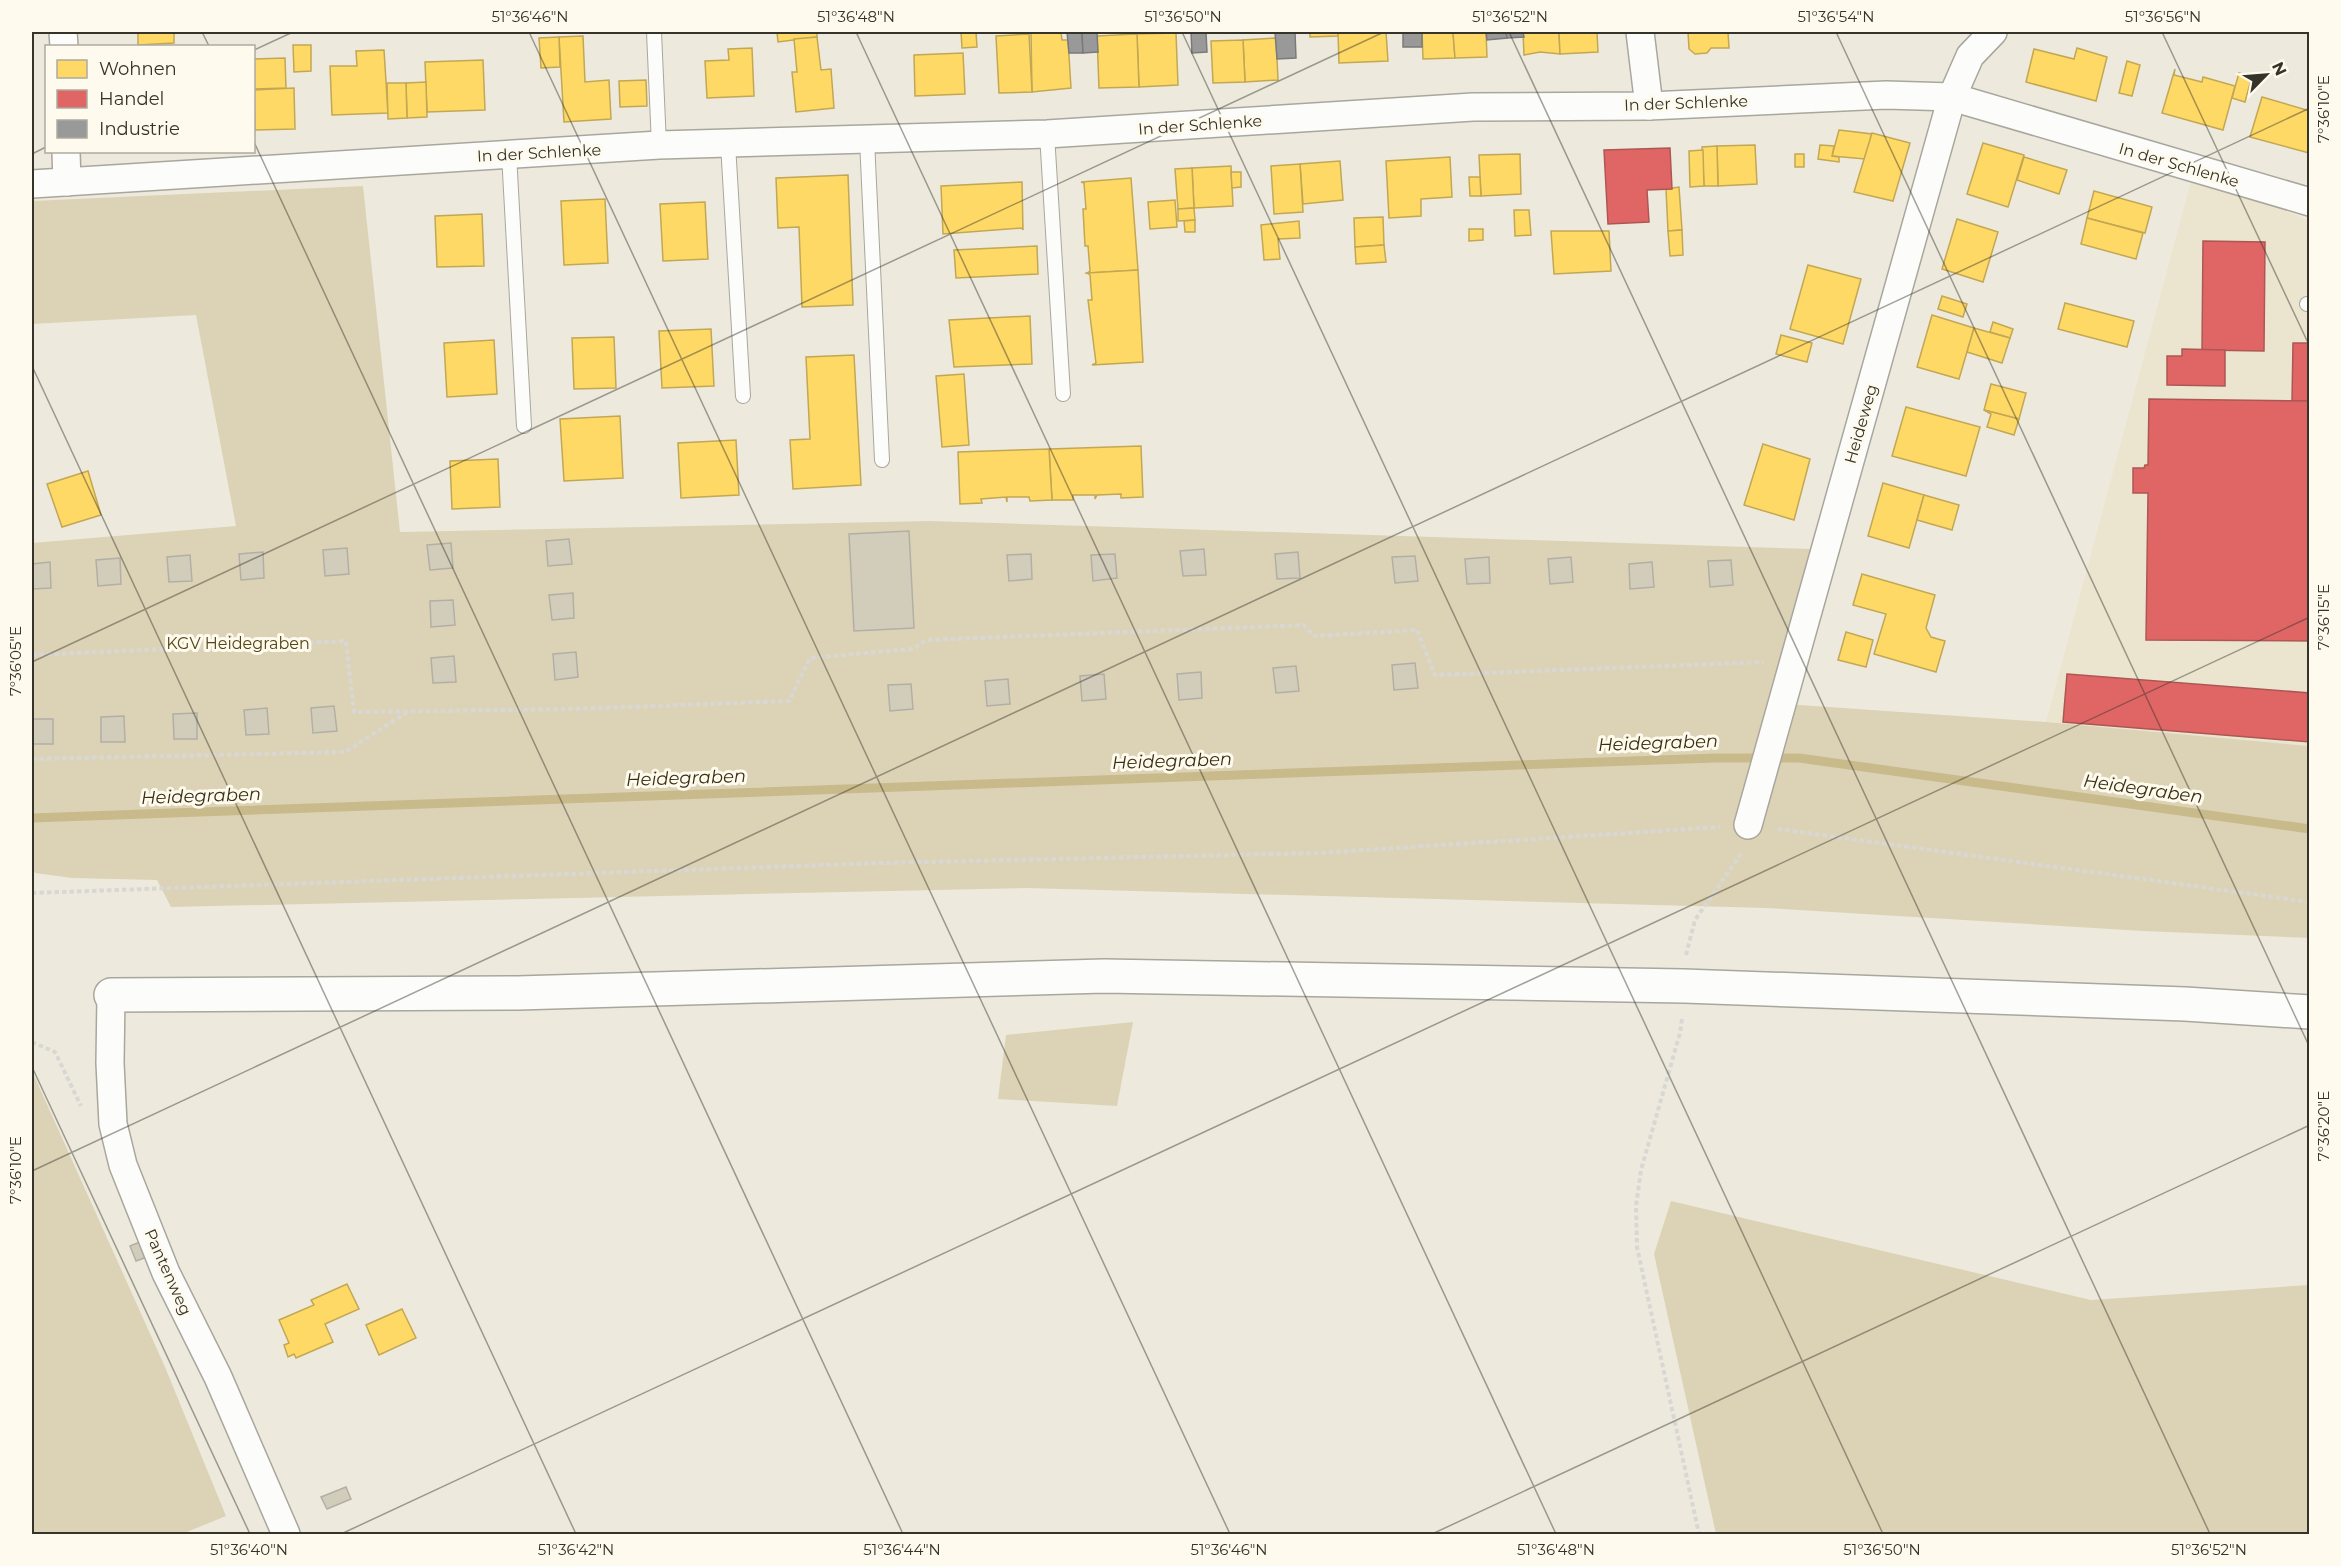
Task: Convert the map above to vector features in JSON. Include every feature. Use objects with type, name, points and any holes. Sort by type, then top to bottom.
[{"type":"main road","points":[[111,995],[518,993],[1104,976],[1684,986],[2185,1004],[2310,1012]]},
{"type":"street","points":[[1640,32],[1649,106]]},
{"type":"street","name":"Heideweg","points":[[1748,825],[1952,97],[1970,56],[1992,32]]},
{"type":"street","name":"In der Schlenke","points":[[32,184],[659,145],[1047,134],[1473,108],[1649,106],[1886,95],[1952,97],[2111,146],[2310,202]]},
{"type":"street","points":[[66,153],[67,182]]},
{"type":"street","name":"Pantenweg","points":[[111,995],[113,1124],[123,1165],[166,1273],[218,1377],[286,1534]]},
{"type":"lane","points":[[654,32],[659,145]]},
{"type":"lane","points":[[1047,134],[1063,394]]},
{"type":"lane","points":[[867,140],[882,460]]},
{"type":"lane","points":[[728,144],[743,396]]},
{"type":"lane","points":[[509,154],[524,426]]},
{"type":"path","points":[[32,655],[346,641],[354,712],[573,709],[789,701],[810,658],[914,649],[926,640],[1304,625],[1314,636],[1417,630],[1435,675],[1795,660]]},
{"type":"path","points":[[32,759],[345,752],[408,711]]},
{"type":"path","points":[[32,893],[856,864],[1318,853],[1748,825],[2310,902]]},
{"type":"path","points":[[1699,1534],[1637,1247],[1636,1206],[1641,1170],[1680,1033],[1686,945],[1695,920],[1742,853],[1748,825]]},
{"type":"shaded area","points":[[2194,170],[2309,221],[2309,746],[2046,722]]},
{"type":"green space","name":"KGV Heidegraben","points":[[363,186],[400,532],[929,521],[1812,549],[1771,703],[2046,722],[2309,746],[2309,938],[2143,931],[1766,908],[1026,888],[171,907],[157,880],[72,878],[35,873],[32,866],[32,543],[236,526],[196,315],[32,324],[32,201]]},
{"type":"green space","points":[[1133,1022],[1117,1106],[998,1099],[1006,1035]]},
{"type":"green space","points":[[32,1071],[165,1367],[226,1516],[182,1534],[32,1534]]},
{"type":"green space","points":[[1671,1201],[2091,1300],[2309,1285],[2309,1534],[1716,1534],[1654,1254]]},
{"type":"building: Wohnen","points":[[138,32],[174,32],[174,43],[138,45]]},
{"type":"building: Wohnen","points":[[777,32],[817,32],[817,37],[778,42]]},
{"type":"building: Wohnen","points":[[961,32],[976,32],[977,47],[962,48]]},
{"type":"building: Wohnen","points":[[1031,32],[1061,32],[1062,40],[1068,40],[1071,88],[1032,92]]},
{"type":"building: Wohnen","points":[[1310,32],[1338,32],[1338,36],[1310,37]]},
{"type":"building: Wohnen","points":[[1338,32],[1386,32],[1388,61],[1339,63]]},
{"type":"building: Wohnen","points":[[1422,32],[1453,32],[1455,58],[1423,59]]},
{"type":"building: Wohnen","points":[[1453,32],[1486,32],[1487,57],[1455,58]]},
{"type":"building: Wohnen","points":[[1523,32],[1559,32],[1560,54],[1540,52],[1524,55]]},
{"type":"building: Wohnen","points":[[1559,32],[1597,32],[1598,52],[1560,54]]},
{"type":"building: Wohnen","points":[[1688,32],[1728,32],[1729,48],[1711,48],[1707,53],[1695,54],[1689,49]]},
{"type":"building: Wohnen","points":[[1176,33],[1178,85],[1139,87],[1137,34]]},
{"type":"building: Wohnen","points":[[1029,34],[1032,92],[999,93],[996,36]]},
{"type":"building: Wohnen","points":[[1137,34],[1139,87],[1099,88],[1097,36]]},
{"type":"building: Wohnen","points":[[583,36],[585,82],[609,80],[611,119],[564,122],[559,37]]},
{"type":"building: Wohnen","points":[[559,37],[560,67],[541,68],[539,38]]},
{"type":"building: Wohnen","points":[[817,37],[821,70],[831,69],[834,108],[796,112],[792,72],[797,72],[794,39]]},
{"type":"building: Wohnen","points":[[1276,38],[1278,80],[1245,82],[1243,40]]},
{"type":"building: Wohnen","points":[[1243,40],[1245,82],[1213,83],[1211,41]]},
{"type":"building: Wohnen","points":[[293,45],[311,45],[311,71],[294,72]]},
{"type":"building: Wohnen","points":[[752,48],[754,96],[707,98],[705,61],[729,60],[728,49]]},
{"type":"building: Wohnen","points":[[2077,48],[2107,57],[2096,101],[2026,82],[2034,49],[2074,59]]},
{"type":"building: Wohnen","points":[[384,50],[388,113],[332,115],[330,66],[357,66],[356,51]]},
{"type":"building: Wohnen","points":[[963,53],[965,94],[915,96],[914,55]]},
{"type":"building: Wohnen","points":[[285,58],[286,88],[255,89],[255,59]]},
{"type":"building: Wohnen","points":[[483,60],[485,110],[427,112],[425,62]]},
{"type":"building: Wohnen","points":[[2127,61],[2140,65],[2132,96],[2119,93]]},
{"type":"building: Wohnen","points":[[2175,69],[2174,75],[2202,82],[2203,77],[2235,86],[2223,130],[2162,113]]},
{"type":"building: Wohnen","points":[[2239,73],[2252,76],[2245,102],[2232,98]]},
{"type":"building: Wohnen","points":[[646,80],[647,106],[620,107],[619,81]]},
{"type":"building: Wohnen","points":[[426,82],[427,117],[407,118],[406,83]]},
{"type":"building: Wohnen","points":[[387,83],[406,83],[407,118],[388,119]]},
{"type":"building: Wohnen","points":[[294,88],[295,129],[255,130],[255,90]]},
{"type":"building: Wohnen","points":[[2262,97],[2310,111],[2309,153],[2250,137]]},
{"type":"building: Wohnen","points":[[1839,130],[1872,134],[1865,159],[1832,156]]},
{"type":"building: Wohnen","points":[[1872,133],[1910,143],[1893,201],[1854,192]]},
{"type":"building: Wohnen","points":[[1983,143],[2024,155],[2008,207],[1967,194]]},
{"type":"building: Wohnen","points":[[1755,145],[1757,184],[1718,186],[1717,146]]},
{"type":"building: Wohnen","points":[[1820,145],[1834,146],[1832,156],[1839,157],[1839,162],[1818,159]]},
{"type":"building: Wohnen","points":[[1717,146],[1718,186],[1704,186],[1702,147]]},
{"type":"building: Wohnen","points":[[1703,150],[1704,186],[1690,187],[1689,151]]},
{"type":"building: Wohnen","points":[[1520,154],[1521,194],[1481,196],[1479,155]]},
{"type":"building: Wohnen","points":[[1795,154],[1804,154],[1804,167],[1795,167]]},
{"type":"building: Wohnen","points":[[1450,157],[1452,197],[1421,199],[1421,216],[1389,218],[1386,161]]},
{"type":"building: Wohnen","points":[[2024,157],[2067,170],[2059,194],[2017,180]]},
{"type":"building: Wohnen","points":[[1340,161],[1343,200],[1303,204],[1300,164]]},
{"type":"building: Wohnen","points":[[1300,164],[1303,212],[1274,214],[1271,166]]},
{"type":"building: Wohnen","points":[[1231,166],[1233,206],[1194,208],[1192,168]]},
{"type":"building: Wohnen","points":[[1192,168],[1194,208],[1178,209],[1175,169]]},
{"type":"building: Wohnen","points":[[1231,172],[1241,172],[1241,187],[1232,188]]},
{"type":"building: Wohnen","points":[[848,175],[853,305],[802,307],[799,227],[778,228],[776,178]]},
{"type":"building: Wohnen","points":[[1469,177],[1480,177],[1481,196],[1470,196]]},
{"type":"building: Wohnen","points":[[1131,178],[1138,270],[1087,273],[1090,271],[1088,246],[1085,246],[1083,209],[1086,209],[1084,183],[1081,182]]},
{"type":"building: Wohnen","points":[[1022,182],[1023,230],[1022,228],[943,234],[941,186]]},
{"type":"building: Wohnen","points":[[1679,187],[1682,230],[1668,231],[1666,189]]},
{"type":"building: Wohnen","points":[[2094,191],[2152,207],[2145,233],[2087,218]]},
{"type":"building: Wohnen","points":[[605,199],[608,263],[564,265],[561,201]]},
{"type":"building: Wohnen","points":[[1175,200],[1177,227],[1150,229],[1148,202]]},
{"type":"building: Wohnen","points":[[705,202],[708,259],[663,261],[660,204]]},
{"type":"building: Wohnen","points":[[1194,208],[1195,220],[1178,221],[1178,209]]},
{"type":"building: Wohnen","points":[[1514,210],[1529,210],[1531,235],[1515,236]]},
{"type":"building: Wohnen","points":[[482,214],[484,266],[437,267],[435,216]]},
{"type":"building: Wohnen","points":[[1383,217],[1384,245],[1355,247],[1354,218]]},
{"type":"building: Wohnen","points":[[2087,218],[2143,233],[2136,259],[2081,244]]},
{"type":"building: Wohnen","points":[[1957,219],[1998,232],[1983,282],[1942,269]]},
{"type":"building: Wohnen","points":[[1195,220],[1195,232],[1185,232],[1184,221]]},
{"type":"building: Wohnen","points":[[1299,221],[1300,238],[1278,239],[1280,259],[1264,260],[1261,225]]},
{"type":"building: Wohnen","points":[[1469,229],[1483,229],[1483,240],[1469,241]]},
{"type":"building: Wohnen","points":[[1682,230],[1683,255],[1670,256],[1668,231]]},
{"type":"building: Wohnen","points":[[1551,231],[1609,231],[1611,271],[1554,274]]},
{"type":"building: Wohnen","points":[[1384,245],[1386,262],[1356,264],[1355,247]]},
{"type":"building: Wohnen","points":[[1037,246],[1038,274],[956,278],[954,250]]},
{"type":"building: Wohnen","points":[[1808,265],[1861,279],[1843,344],[1790,329]]},
{"type":"building: Wohnen","points":[[1138,270],[1143,362],[1092,365],[1096,363],[1088,300],[1092,300],[1090,275],[1087,273]]},
{"type":"building: Wohnen","points":[[1942,296],[1967,304],[1963,317],[1938,309]]},
{"type":"building: Wohnen","points":[[2065,303],[2134,321],[2127,347],[2058,329]]},
{"type":"building: Wohnen","points":[[1932,315],[1974,328],[1959,379],[1917,367]]},
{"type":"building: Wohnen","points":[[1030,316],[1032,364],[954,367],[949,320]]},
{"type":"building: Wohnen","points":[[1993,322],[2013,329],[2010,338],[1990,332]]},
{"type":"building: Wohnen","points":[[1974,328],[2010,338],[2002,363],[1967,352]]},
{"type":"building: Wohnen","points":[[711,329],[714,386],[662,388],[659,331]]},
{"type":"building: Wohnen","points":[[1781,335],[1812,343],[1807,362],[1776,354]]},
{"type":"building: Wohnen","points":[[614,337],[616,388],[574,389],[572,338]]},
{"type":"building: Wohnen","points":[[494,340],[497,394],[447,397],[444,343]]},
{"type":"building: Wohnen","points":[[854,355],[861,485],[793,489],[790,440],[810,439],[806,357]]},
{"type":"building: Wohnen","points":[[964,374],[969,445],[942,447],[936,376]]},
{"type":"building: Wohnen","points":[[1991,384],[2026,393],[2019,419],[1984,410]]},
{"type":"building: Wohnen","points":[[1906,407],[1980,427],[1966,476],[1892,456]]},
{"type":"building: Wohnen","points":[[1984,410],[2019,419],[2014,435],[1987,427],[1991,414]]},
{"type":"building: Wohnen","points":[[620,416],[623,478],[564,481],[560,419]]},
{"type":"building: Wohnen","points":[[736,440],[739,495],[681,498],[678,443]]},
{"type":"building: Wohnen","points":[[1763,444],[1810,459],[1794,520],[1744,505]]},
{"type":"building: Wohnen","points":[[1141,446],[1143,497],[1121,498],[1121,494],[1097,495],[1095,499],[1095,495],[1073,495],[1073,500],[1052,500],[1049,449]]},
{"type":"building: Wohnen","points":[[1049,449],[1052,500],[1030,501],[1029,497],[1007,497],[1007,502],[1006,497],[981,499],[982,503],[960,504],[958,452]]},
{"type":"building: Wohnen","points":[[498,459],[500,507],[452,509],[450,461]]},
{"type":"building: Wohnen","points":[[88,471],[101,515],[62,527],[47,484]]},
{"type":"building: Wohnen","points":[[1883,483],[1924,495],[1909,548],[1868,536]]},
{"type":"building: Wohnen","points":[[1924,495],[1959,505],[1952,530],[1917,520]]},
{"type":"building: Wohnen","points":[[1862,574],[1935,595],[1926,628],[1931,637],[1945,641],[1936,672],[1874,654],[1886,614],[1853,605]]},
{"type":"building: Wohnen","points":[[1846,632],[1873,640],[1866,667],[1838,660]]},
{"type":"building: Wohnen","points":[[347,1284],[359,1309],[325,1324],[333,1342],[296,1358],[294,1354],[288,1357],[284,1345],[289,1343],[279,1320],[314,1305],[311,1300]]},
{"type":"building: Wohnen","points":[[402,1309],[416,1338],[379,1355],[366,1325]]},
{"type":"building: Handel","points":[[1670,148],[1672,189],[1647,190],[1649,222],[1608,224],[1604,150]]},
{"type":"building: Handel","points":[[2203,241],[2265,242],[2264,351],[2202,350]]},
{"type":"building: Handel","points":[[2293,343],[2310,343],[2310,401],[2292,401]]},
{"type":"building: Handel","points":[[2182,349],[2225,350],[2225,386],[2167,385],[2167,356],[2182,356]]},
{"type":"building: Handel","points":[[2149,399],[2310,401],[2310,641],[2146,640],[2148,493],[2133,493],[2133,468],[2144,468],[2148,465]]},
{"type":"building: Handel","points":[[2067,674],[2310,693],[2310,742],[2063,722]]},
{"type":"building: Industrie","points":[[1067,32],[1082,32],[1083,53],[1069,53]]},
{"type":"building: Industrie","points":[[1082,32],[1097,32],[1098,52],[1083,53]]},
{"type":"building: Industrie","points":[[1191,32],[1206,32],[1207,52],[1192,53]]},
{"type":"building: Industrie","points":[[1275,32],[1295,32],[1296,58],[1277,59]]},
{"type":"building: Industrie","points":[[1403,32],[1422,32],[1422,47],[1403,47]]},
{"type":"building: Industrie","points":[[1486,32],[1506,32],[1507,38],[1487,40]]},
{"type":"building: Industrie","points":[[1506,32],[1523,32],[1524,37],[1507,38]]},
{"type":"building: Sonstige","points":[[909,531],[914,628],[854,631],[849,534]]},
{"type":"building: Sonstige","points":[[569,539],[572,564],[548,566],[546,541]]},
{"type":"building: Sonstige","points":[[451,543],[453,568],[430,570],[427,545]]},
{"type":"building: Sonstige","points":[[347,548],[349,574],[325,576],[323,550]]},
{"type":"building: Sonstige","points":[[1204,549],[1206,575],[1183,576],[1180,551]]},
{"type":"building: Sonstige","points":[[263,552],[264,578],[241,580],[239,554]]},
{"type":"building: Sonstige","points":[[1298,552],[1300,578],[1277,579],[1275,554]]},
{"type":"building: Sonstige","points":[[1031,554],[1032,579],[1009,581],[1007,555]]},
{"type":"building: Sonstige","points":[[1115,554],[1117,578],[1093,581],[1091,555]]},
{"type":"building: Sonstige","points":[[190,555],[192,581],[169,582],[167,557]]},
{"type":"building: Sonstige","points":[[1415,556],[1418,581],[1395,583],[1392,557]]},
{"type":"building: Sonstige","points":[[1489,557],[1490,583],[1467,584],[1465,559]]},
{"type":"building: Sonstige","points":[[1571,557],[1573,582],[1550,584],[1548,559]]},
{"type":"building: Sonstige","points":[[120,558],[121,584],[98,586],[96,560]]},
{"type":"building: Sonstige","points":[[1731,560],[1733,585],[1710,587],[1708,561]]},
{"type":"building: Sonstige","points":[[50,562],[51,588],[32,589],[32,564]]},
{"type":"building: Sonstige","points":[[1652,562],[1654,587],[1630,589],[1629,564]]},
{"type":"building: Sonstige","points":[[573,593],[574,618],[552,620],[549,595]]},
{"type":"building: Sonstige","points":[[453,600],[455,625],[431,627],[430,601]]},
{"type":"building: Sonstige","points":[[576,652],[578,677],[555,680],[553,654]]},
{"type":"building: Sonstige","points":[[454,656],[456,682],[433,683],[431,658]]},
{"type":"building: Sonstige","points":[[1415,663],[1418,688],[1394,690],[1392,665]]},
{"type":"building: Sonstige","points":[[1296,666],[1299,691],[1276,693],[1273,668]]},
{"type":"building: Sonstige","points":[[1201,672],[1202,698],[1179,700],[1177,674]]},
{"type":"building: Sonstige","points":[[1104,674],[1106,699],[1082,701],[1080,676]]},
{"type":"building: Sonstige","points":[[1008,679],[1010,704],[987,706],[985,681]]},
{"type":"building: Sonstige","points":[[911,684],[913,709],[890,711],[888,685]]},
{"type":"building: Sonstige","points":[[334,706],[337,731],[313,733],[311,708]]},
{"type":"building: Sonstige","points":[[267,708],[269,734],[246,735],[244,710]]},
{"type":"building: Sonstige","points":[[197,713],[197,739],[174,739],[173,714]]},
{"type":"building: Sonstige","points":[[124,716],[125,742],[101,742],[101,717]]},
{"type":"building: Sonstige","points":[[32,719],[53,719],[53,744],[32,744]]},
{"type":"building: Sonstige","points":[[140,1242],[147,1257],[136,1261],[130,1246]]},
{"type":"building: Sonstige","points":[[346,1487],[351,1499],[327,1509],[321,1497]]},
{"type":"waterway","name":"Heidegraben","points":[[32,818],[1715,758],[1799,758],[2310,829]]}]
